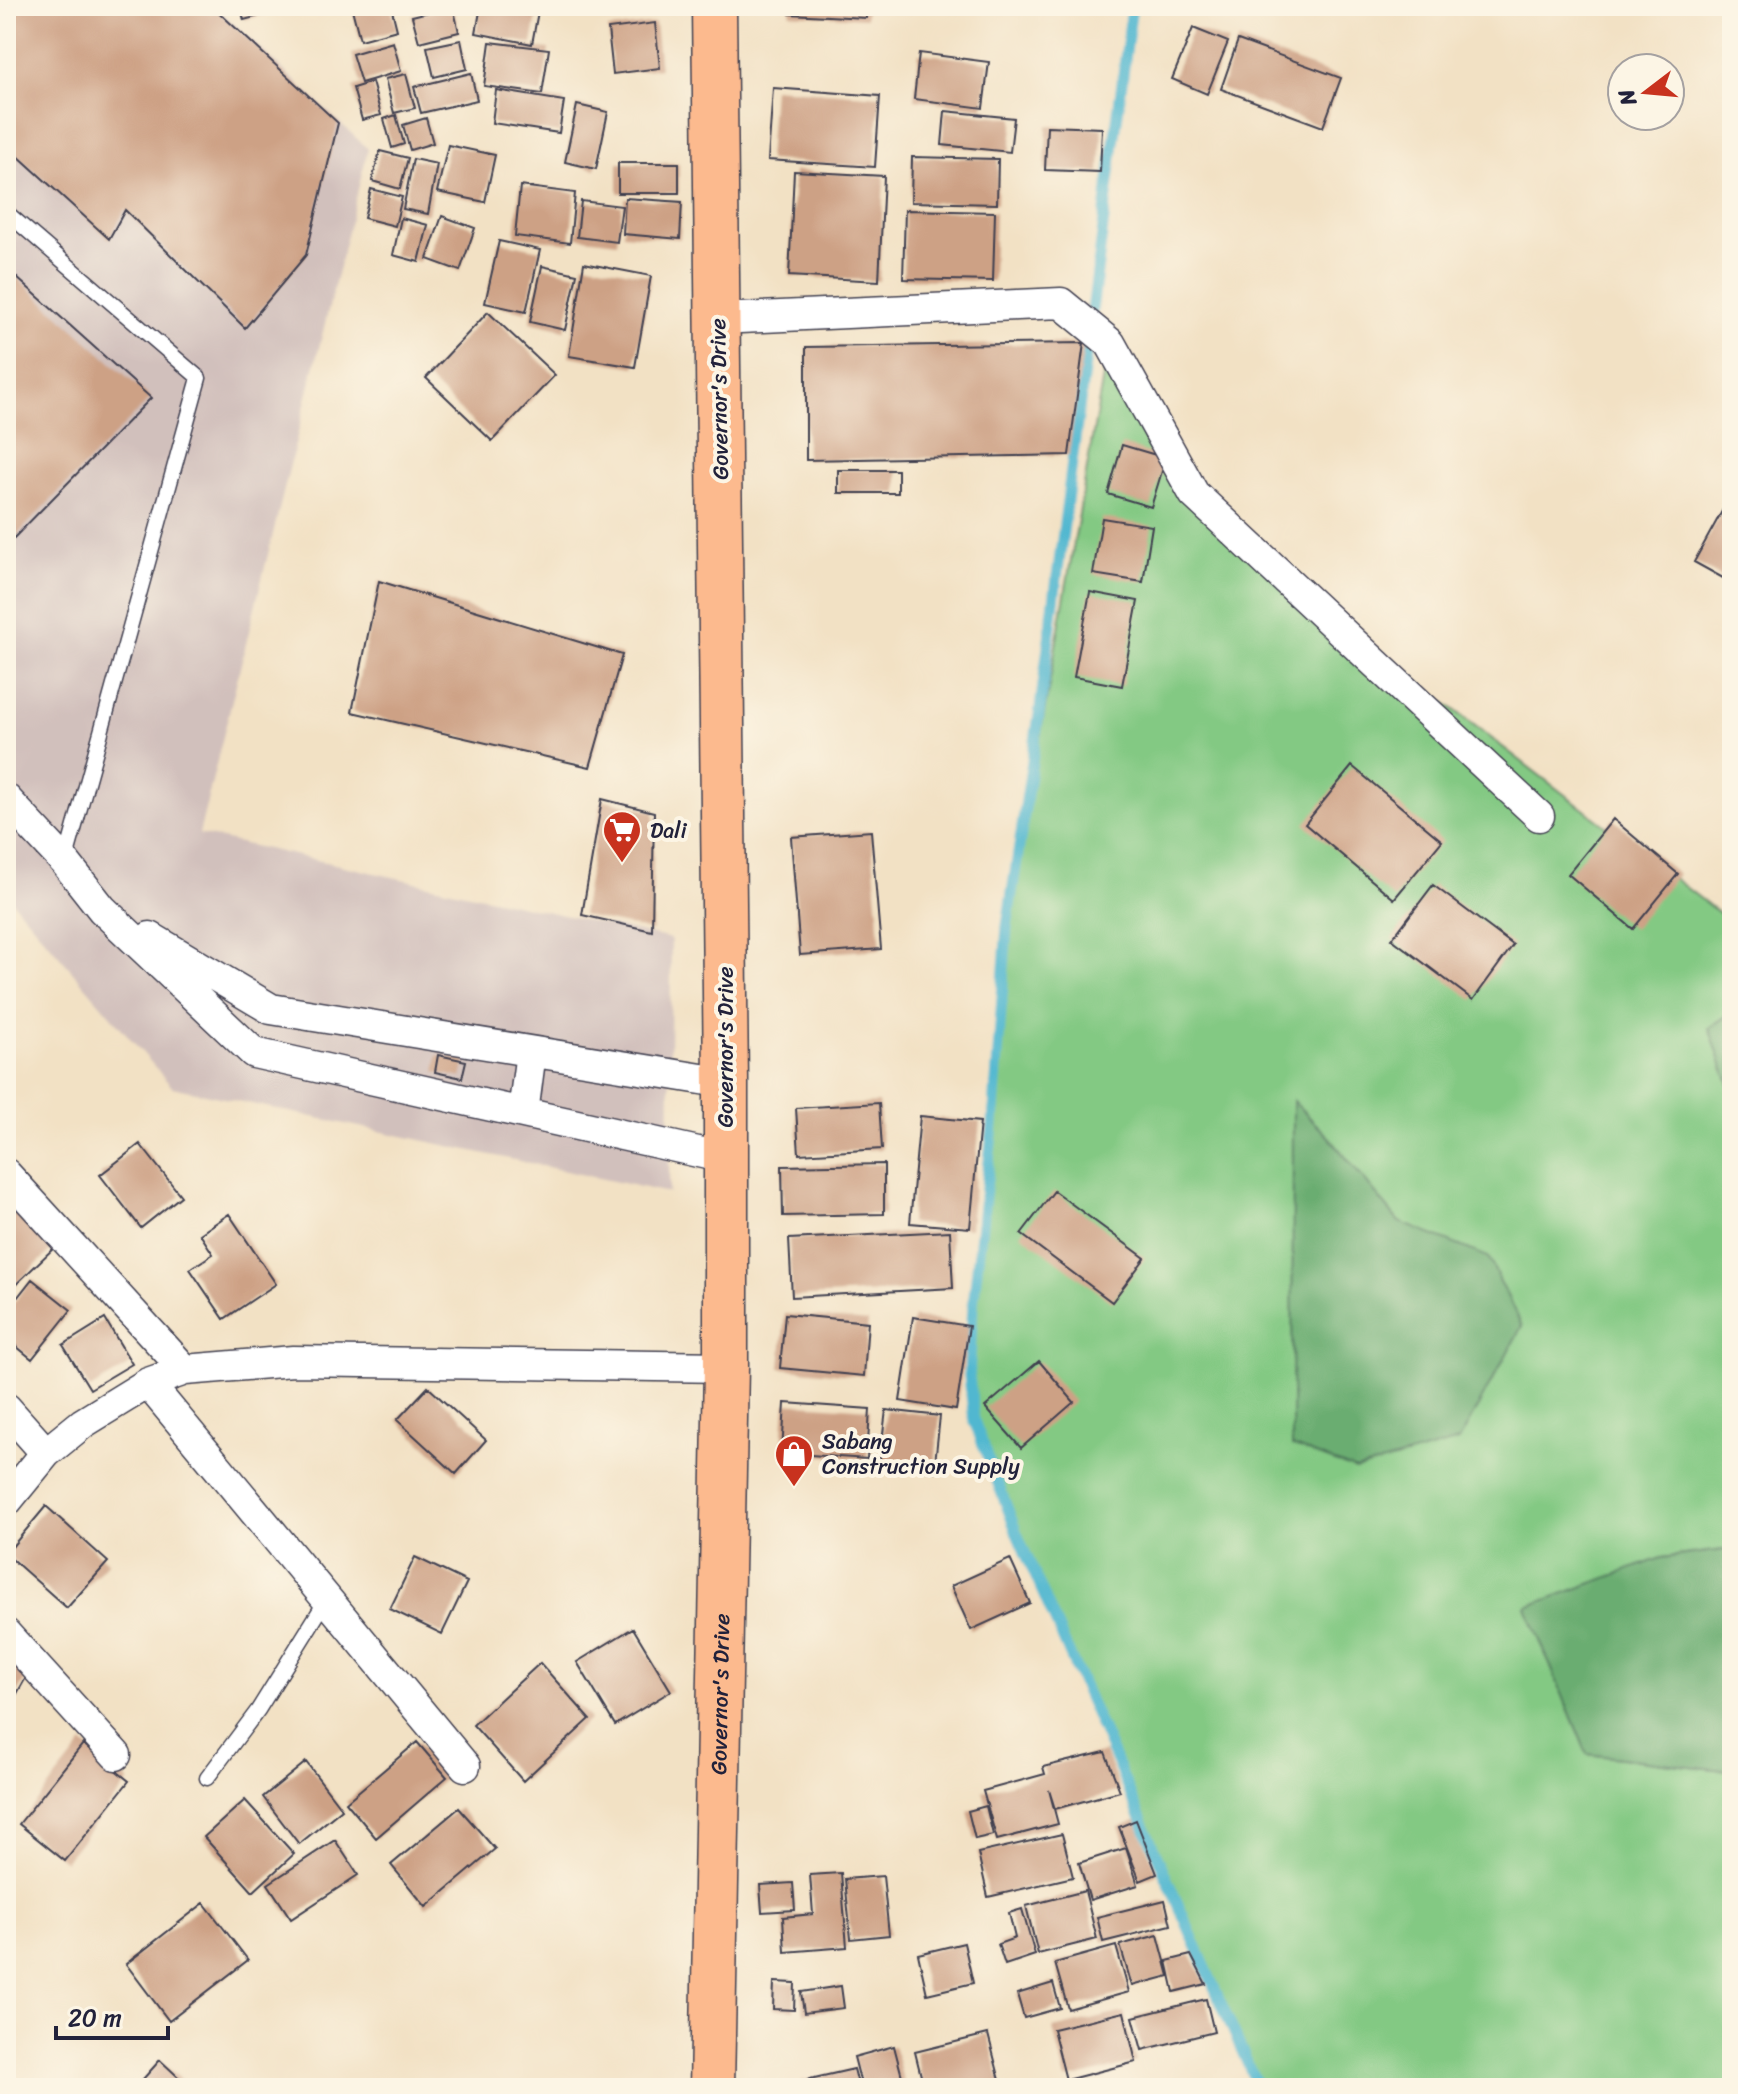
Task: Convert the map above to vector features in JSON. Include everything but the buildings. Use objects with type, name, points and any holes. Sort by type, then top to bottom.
[{"type":"main road","name":"Governor's Drive","points":[[712,2088],[726,1367],[726,1083],[714,6]]},
{"type":"street","points":[[718,319],[1061,303],[1110,343],[1194,494],[1539,816]]},
{"type":"street","points":[[6,799],[65,862],[102,909],[254,1053],[725,1158]]},
{"type":"street","points":[[102,909],[271,1009],[726,1083]]},
{"type":"street","points":[[523,1113],[531,1052]]},
{"type":"street","points":[[6,1174],[185,1370]]},
{"type":"street","points":[[6,1502],[46,1453],[83,1423],[148,1383],[185,1370],[293,1361],[726,1367]]},
{"type":"street","points":[[148,1383],[465,1766]]},
{"type":"street","points":[[6,1408],[46,1453]]},
{"type":"street","points":[[6,1634],[116,1755]]},
{"type":"lane","points":[[6,212],[199,378],[65,862]]},
{"type":"lane","points":[[207,1778],[258,1710],[327,1599]]},
{"type":"shaded area","points":[[6,6],[215,6],[368,149],[199,834],[671,939],[669,1193],[172,1087],[6,894]]},
{"type":"green space","points":[[1109,342],[1194,494],[1294,587],[1732,923],[1732,1012],[1710,1028],[1732,1092],[1732,1549],[1661,1558],[1587,1754],[1732,1771],[1732,2088],[1258,2088],[1018,1536],[974,1421],[969,1376],[973,1305],[1007,926]]},
{"type":"green space","points":[[1732,1012],[1732,1092],[1709,1028]]},
{"type":"green space","points":[[1293,1101],[1330,1138],[1399,1222],[1488,1257],[1522,1326],[1459,1441],[1356,1470],[1292,1446]]},
{"type":"green space","points":[[1732,1549],[1732,1771],[1587,1754],[1526,1607],[1661,1558]]},
{"type":"waterway","points":[[1092,311],[1132,6]]},
{"type":"waterway","points":[[1088,340],[1040,708],[1007,926],[993,1125],[973,1305],[969,1376],[974,1421],[1018,1536],[1258,2088]]},
{"type":"place","name":"Dali","points":[[622,864]]},
{"type":"place","name":"Sabang Construction Supply","points":[[794,1488]]}]
